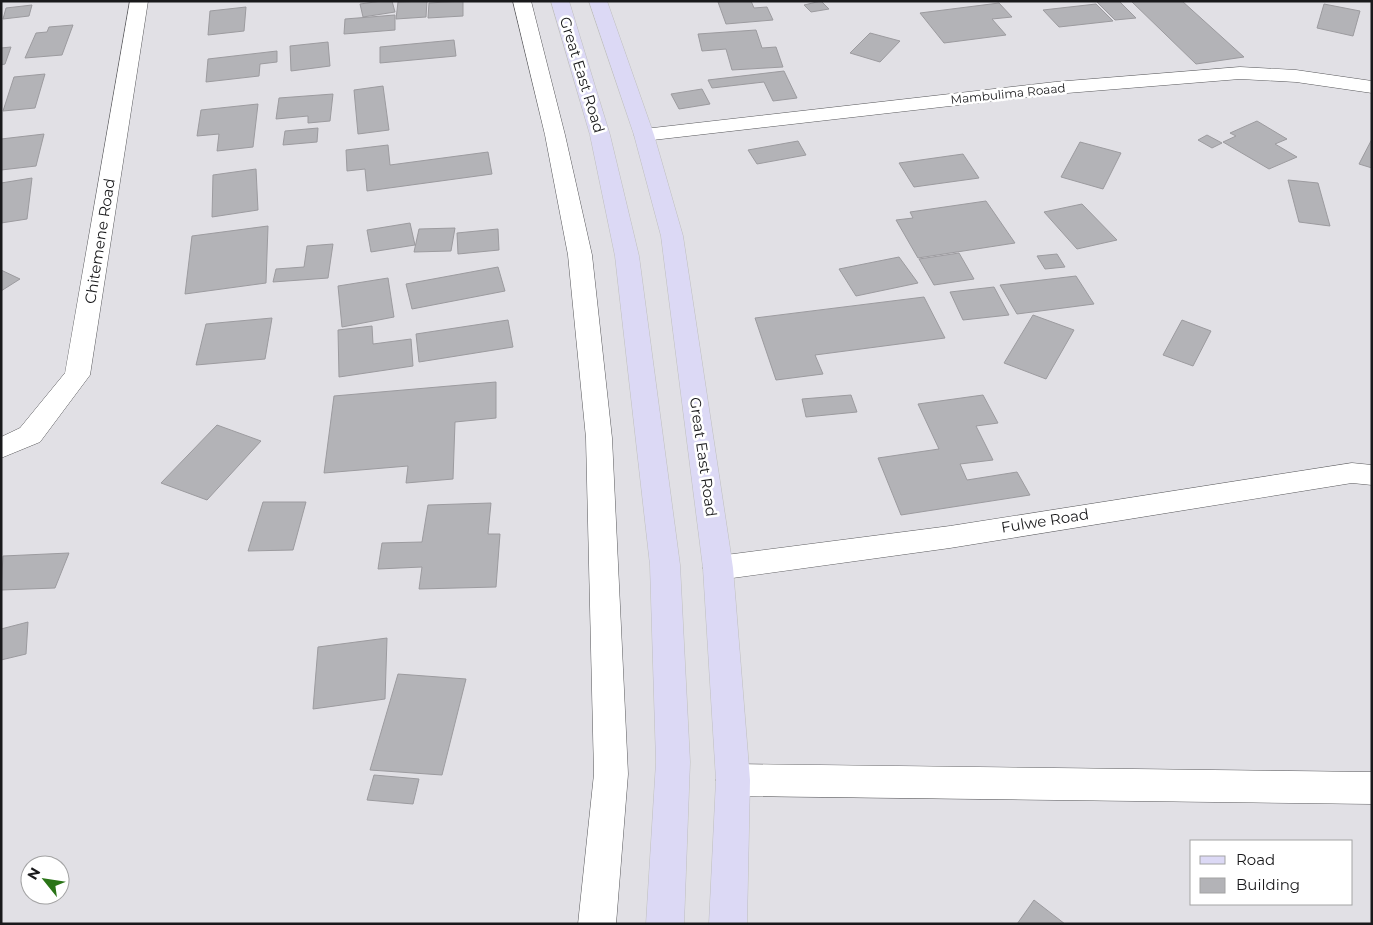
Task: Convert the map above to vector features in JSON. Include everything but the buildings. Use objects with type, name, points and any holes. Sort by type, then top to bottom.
[{"type":"main road","name":"Great East Road","points":[[560,1],[600,135],[627,256],[665,565],[673,762],[666,924]]},
{"type":"main road","name":"Great East Road","points":[[598,1],[644,135],[672,236],[718,568],[733,780],[728,924]]},
{"type":"street","name":"Chitemene Road","points":[[1,448],[30,435],[77,375],[139,1]]},
{"type":"street","points":[[522,1],[555,135],[580,255],[599,438],[611,774],[598,924]]},
{"type":"street","name":"Mambulima Roaad","points":[[644,135],[1055,88],[1240,73],[1296,76],[1372,87]]},
{"type":"street","name":"Fulwe Road","points":[[718,568],[950,536],[1342,475],[1372,475]]},
{"type":"street","points":[[733,780],[1372,788]]}]
